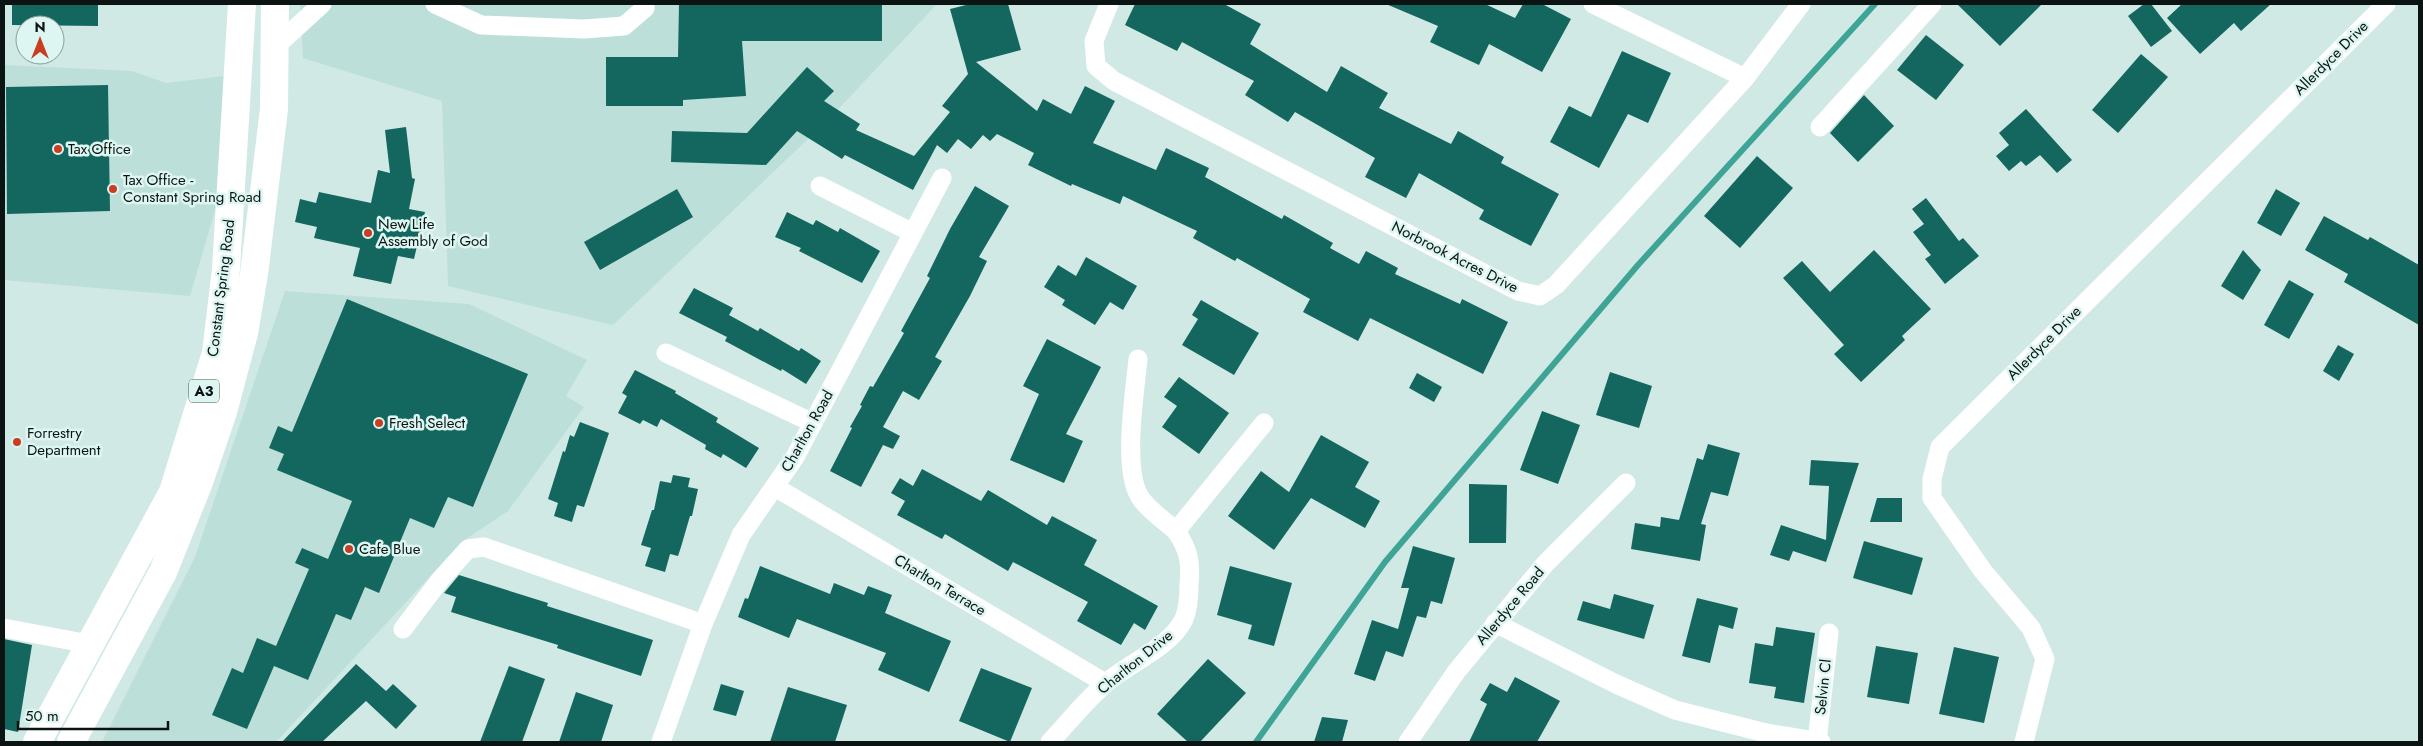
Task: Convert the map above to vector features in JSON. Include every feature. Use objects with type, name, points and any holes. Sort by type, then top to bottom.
[{"type":"main road","name":"Constant Spring Road","points":[[37,742],[173,492],[216,353],[226,269],[242,4]]},
{"type":"main road","name":"Constant Spring Road","points":[[71,742],[163,572],[199,482],[223,412],[244,333],[254,274],[274,109],[275,4]]},
{"type":"street","points":[[276,46],[322,4]]},
{"type":"street","points":[[435,4],[481,25],[584,29],[624,26],[645,8],[645,4]]},
{"type":"street","name":"Norbrook Acres Drive","points":[[1109,4],[1094,41],[1096,66],[1114,81],[1518,291],[1540,296],[1556,285],[1745,78],[1801,4]]},
{"type":"street","points":[[1594,4],[1745,78]]},
{"type":"street","points":[[1820,127],[1932,4]]},
{"type":"street","name":"Allerdyce Drive","points":[[2024,742],[2045,659],[2031,628],[1983,571],[1932,498],[1932,479],[1940,447],[2386,4]]},
{"type":"street","name":"Charlton Road","points":[[661,742],[703,624],[741,535],[795,457],[942,178]]},
{"type":"street","points":[[820,186],[913,233]]},
{"type":"street","points":[[666,353],[813,423]]},
{"type":"street","points":[[1138,359],[1131,452],[1133,481],[1141,499],[1176,531],[1264,424]]},
{"type":"street","name":"Allerdyce Road","points":[[1408,742],[1456,672],[1495,623],[1545,564],[1626,483]]},
{"type":"street","name":"Charlton Terrace","points":[[775,487],[1106,683]]},
{"type":"street","name":"Charlton Drive","points":[[1050,742],[1106,683],[1168,638],[1184,619],[1189,596],[1190,572],[1187,548],[1176,531]]},
{"type":"street","points":[[403,629],[440,580],[468,549],[484,547],[703,624]]},
{"type":"street","points":[[1495,623],[1616,684],[1675,710],[1766,733],[1821,742]]},
{"type":"street","points":[[4,628],[90,644]]},
{"type":"street","name":"Selvin Cl","points":[[1817,742],[1828,633]]},
{"type":"shaded area","points":[[300,4],[937,4],[830,118],[613,325],[448,286],[442,101],[303,58]]},
{"type":"shaded area","name":"Tax Office - Constant Spring Road","points":[[4,65],[132,71],[166,83],[241,74],[248,98],[190,296],[4,280]]},
{"type":"shaded area","points":[[285,291],[469,304],[587,360],[566,396],[584,407],[508,511],[463,541],[276,742],[102,742],[195,557]]},
{"type":"building","points":[[12,4],[98,4],[98,26],[65,26],[65,15],[15,15],[15,25],[12,25]]},
{"type":"building","points":[[679,4],[882,4],[882,41],[742,41],[746,96],[683,100],[683,106],[606,106],[606,57],[678,57]]},
{"type":"building","points":[[970,4],[1008,4],[1021,50],[976,62],[1037,111],[1043,99],[1071,114],[1085,86],[1115,101],[1093,143],[1156,170],[1166,148],[1209,168],[1205,177],[1282,219],[1284,215],[1333,243],[1330,248],[1359,264],[1366,251],[1398,268],[1395,274],[1460,304],[1462,299],[1508,322],[1483,374],[1370,318],[1358,341],[1303,312],[1310,299],[1237,258],[1235,261],[1193,238],[1197,231],[1123,196],[1120,204],[1072,184],[1071,186],[1028,165],[1034,153],[997,134],[990,141],[983,135],[971,149],[958,139],[947,153],[937,145],[913,190],[845,155],[842,159],[797,131],[766,165],[671,162],[672,131],[747,133],[807,67],[834,91],[824,101],[860,124],[856,130],[914,156],[950,112],[942,106],[968,74],[950,9]]},
{"type":"building","points":[[1135,4],[1224,4],[1261,24],[1250,44],[1327,92],[1341,66],[1388,93],[1379,108],[1451,144],[1458,131],[1504,157],[1501,163],[1559,194],[1531,246],[1479,219],[1484,210],[1419,173],[1406,198],[1365,177],[1375,158],[1295,112],[1288,122],[1245,95],[1254,81],[1182,42],[1177,51],[1125,25]]},
{"type":"building","points":[[1386,4],[1485,4],[1515,18],[1523,4],[1542,4],[1571,19],[1542,72],[1489,44],[1479,65],[1430,42],[1438,26]]},
{"type":"building","points":[[1957,4],[2042,4],[2000,46]]},
{"type":"building","points":[[2144,4],[2151,4],[2172,31],[2151,47],[2128,16]]},
{"type":"building","points":[[2182,4],[2271,4],[2241,31],[2234,23],[2200,54],[2167,18]]},
{"type":"building","points":[[1926,35],[1964,65],[1936,100],[1897,70]]},
{"type":"building","points":[[1622,51],[1671,73],[1648,123],[1628,114],[1599,168],[1550,142],[1569,106],[1591,117]]},
{"type":"building","points":[[2141,54],[2168,77],[2118,133],[2092,110]]},
{"type":"building","name":"Tax Office","points":[[108,85],[110,211],[7,214],[6,87]]},
{"type":"building","points":[[1864,95],[1894,126],[1858,162],[1830,133]]},
{"type":"building","points":[[2026,109],[2072,160],[2057,173],[2040,155],[2026,166],[2021,161],[2009,171],[1996,156],[2009,145],[1999,133]]},
{"type":"building","name":"New Life Assembly of God","points":[[406,127],[412,178],[415,179],[409,209],[425,212],[414,259],[398,256],[391,284],[353,276],[360,248],[314,238],[317,227],[295,222],[300,199],[316,203],[319,192],[371,203],[378,170],[390,173],[385,130]]},
{"type":"building","points":[[1757,156],[1793,188],[1740,248],[1704,216]]},
{"type":"building","points":[[975,186],[1009,206],[979,257],[987,261],[970,296],[935,357],[942,361],[919,400],[903,391],[883,427],[900,436],[893,449],[883,445],[861,487],[830,471],[852,428],[850,427],[862,406],[860,405],[870,386],[873,387],[904,333],[901,331],[930,278],[927,276],[950,229]]},
{"type":"building","points":[[677,189],[693,217],[600,270],[584,242]]},
{"type":"building","points":[[2276,189],[2300,203],[2281,236],[2257,223]]},
{"type":"building","points":[[1926,198],[1959,241],[1963,238],[1979,256],[1945,284],[1925,259],[1931,255],[1913,232],[1924,224],[1912,209]]},
{"type":"building","points":[[787,212],[813,225],[816,220],[838,232],[840,228],[880,251],[862,283],[799,251],[801,248],[775,237]]},
{"type":"building","points":[[2324,216],[2368,240],[2370,237],[2419,265],[2419,325],[2344,282],[2348,274],[2305,250]]},
{"type":"building","points":[[1874,250],[1931,309],[1902,336],[1905,340],[1861,382],[1834,354],[1844,345],[1783,278],[1802,261],[1830,292]]},
{"type":"building","points":[[2243,250],[2261,270],[2243,300],[2221,286]]},
{"type":"building","points":[[1086,257],[1137,286],[1123,310],[1110,302],[1095,325],[1062,305],[1065,300],[1044,287],[1058,265],[1076,276]]},
{"type":"building","points":[[2289,280],[2314,294],[2289,339],[2264,325]]},
{"type":"building","points":[[694,288],[733,308],[729,315],[758,331],[760,328],[799,351],[801,348],[821,361],[806,384],[782,369],[781,371],[725,341],[727,337],[679,313]]},
{"type":"building","points":[[347,299],[528,374],[473,507],[448,497],[434,528],[410,518],[379,593],[365,587],[351,620],[336,614],[308,680],[274,666],[247,729],[212,715],[232,668],[243,673],[257,638],[276,646],[309,569],[295,563],[302,548],[328,559],[352,501],[277,470],[284,454],[269,448],[278,426],[292,432]]},
{"type":"building","points":[[1201,300],[1259,333],[1234,375],[1182,345],[1198,319],[1192,315]]},
{"type":"building","points":[[1047,339],[1101,367],[1066,434],[1083,441],[1064,483],[1010,460],[1039,394],[1023,386]]},
{"type":"building","points":[[2338,345],[2354,354],[2339,381],[2323,371]]},
{"type":"building","points":[[635,370],[676,391],[675,393],[718,418],[716,422],[759,448],[746,468],[723,454],[721,458],[705,449],[706,445],[661,419],[657,427],[643,420],[640,424],[618,413],[627,396],[622,393]]},
{"type":"building","points":[[1610,372],[1652,386],[1639,428],[1596,415]]},
{"type":"building","points":[[1417,373],[1442,387],[1434,402],[1409,388]]},
{"type":"building","points":[[1179,377],[1229,413],[1199,454],[1162,427],[1177,406],[1164,397]]},
{"type":"building","points":[[1542,411],[1580,425],[1558,484],[1520,470]]},
{"type":"building","points":[[580,422],[609,433],[584,507],[577,505],[572,522],[554,516],[558,503],[548,499],[563,451],[565,452],[570,435],[574,437]]},
{"type":"building","points":[[1321,435],[1369,462],[1355,487],[1380,501],[1365,528],[1311,498],[1274,550],[1228,516],[1261,471],[1289,492]]},
{"type":"building","points":[[1708,444],[1740,453],[1728,496],[1711,492],[1701,524],[1706,525],[1700,561],[1631,549],[1635,523],[1660,527],[1661,517],[1679,520],[1697,458],[1703,460]]},
{"type":"building","points":[[1811,460],[1859,463],[1826,562],[1793,551],[1789,561],[1770,555],[1781,525],[1826,540],[1829,486],[1809,485]]},
{"type":"building","points":[[922,469],[981,501],[988,490],[1047,525],[1052,516],[1097,540],[1084,565],[1158,606],[1145,630],[1134,623],[1121,645],[1077,621],[1088,602],[1013,562],[1008,571],[945,534],[942,539],[897,515],[905,501],[891,493],[900,478],[913,486]]},
{"type":"building","points":[[673,475],[690,478],[688,487],[698,489],[692,516],[690,516],[678,556],[670,554],[665,572],[645,566],[651,548],[641,545],[652,510],[654,510],[660,481],[671,483]]},
{"type":"building","points":[[1469,484],[1507,485],[1506,543],[1469,543]]},
{"type":"building","points":[[1877,498],[1902,498],[1902,522],[1870,522]]},
{"type":"building","points":[[1864,541],[1923,558],[1912,595],[1853,578]]},
{"type":"building","points":[[1413,546],[1455,558],[1442,604],[1431,601],[1426,618],[1417,616],[1403,657],[1386,651],[1375,681],[1354,674],[1372,620],[1398,629],[1409,588],[1401,588]]},
{"type":"building","points":[[760,566],[830,594],[834,583],[864,595],[868,586],[892,595],[885,613],[951,641],[929,692],[878,670],[886,653],[797,619],[789,638],[738,617],[745,598],[748,599]]},
{"type":"building","points":[[1230,566],[1292,583],[1274,646],[1248,639],[1252,625],[1217,615]]},
{"type":"building","points":[[459,575],[548,603],[547,606],[653,640],[641,676],[557,648],[558,645],[451,612],[456,597],[444,593]]},
{"type":"building","points":[[1614,594],[1654,605],[1644,639],[1577,620],[1583,601],[1610,609]]},
{"type":"building","points":[[1697,598],[1738,608],[1733,629],[1719,625],[1710,663],[1682,656]]},
{"type":"building","points":[[1776,627],[1815,633],[1804,703],[1774,698],[1776,687],[1749,683],[1755,643],[1773,646]]},
{"type":"building","points":[[4,639],[32,645],[18,732],[4,729]]},
{"type":"building","points":[[1876,646],[1918,653],[1909,704],[1867,697]]},
{"type":"building","points":[[1954,647],[1999,657],[1984,723],[1939,714]]},
{"type":"building","points":[[1208,659],[1246,693],[1200,742],[1188,742],[1157,714]]},
{"type":"building","points":[[356,664],[386,691],[393,684],[417,706],[396,729],[366,701],[322,742],[282,742]]},
{"type":"building","points":[[509,666],[545,679],[522,742],[480,742]]},
{"type":"building","points":[[981,668],[1032,688],[1010,742],[959,721]]},
{"type":"building","points":[[1515,677],[1560,701],[1537,742],[1469,742],[1487,704],[1480,700],[1490,683],[1507,692]]},
{"type":"building","points":[[721,684],[744,691],[736,716],[713,710]]},
{"type":"building","points":[[788,687],[847,705],[835,742],[770,742]]},
{"type":"building","points":[[576,692],[613,705],[601,742],[559,742]]},
{"type":"building","points":[[1322,717],[1348,720],[1342,742],[1314,742]]},
{"type":"waterway","points":[[1256,742],[1385,562],[1638,265],[1875,4]]},
{"type":"place","name":"Tax Office","points":[[58,149]]},
{"type":"place","name":"Tax Office - Constant Spring Road","points":[[113,189]]},
{"type":"place","name":"New Life Assembly of God","points":[[368,233]]},
{"type":"place","name":"Fresh Select","points":[[379,423]]},
{"type":"place","name":"Forrestry Department","points":[[17,442]]},
{"type":"place","name":"Cafe Blue","points":[[349,549]]}]
